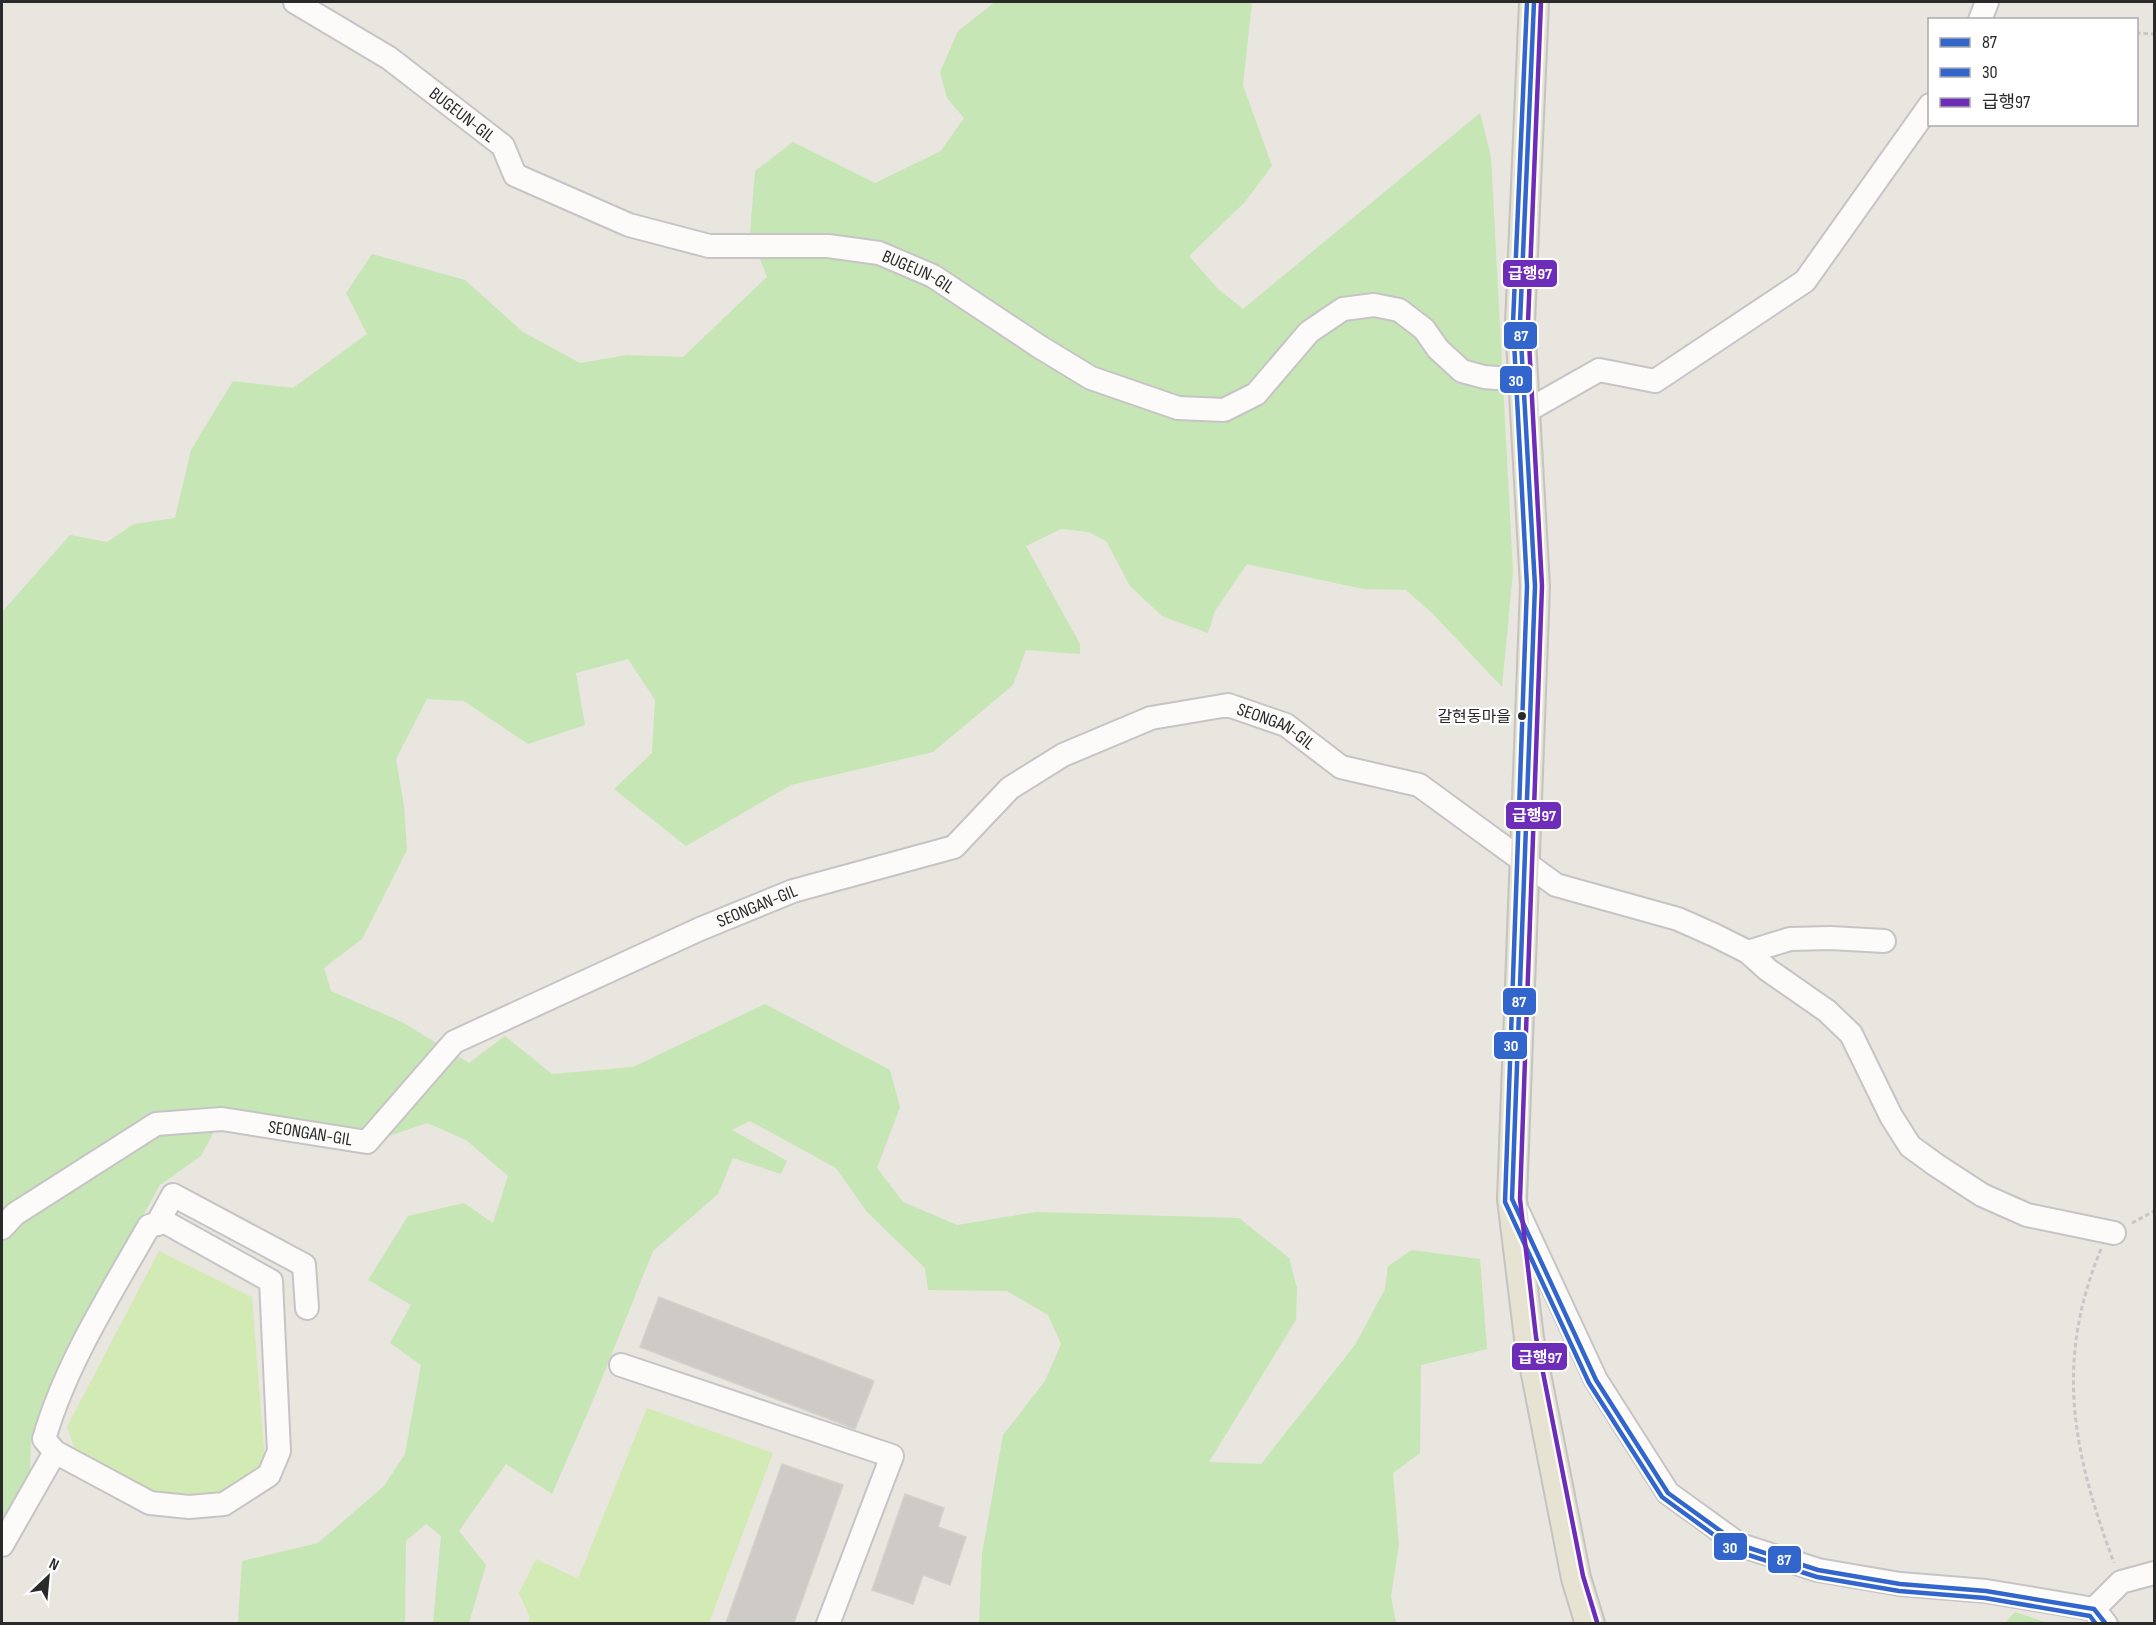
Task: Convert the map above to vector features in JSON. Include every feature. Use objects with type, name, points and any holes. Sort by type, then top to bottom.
[{"type":"main road","points":[[1534,2],[1520,323],[1535,586],[1512,1199],[1529,1338],[1576,1578],[1590,1623]]},
{"type":"street","name":"BUGEUN-GIL","points":[[295,2],[389,58],[503,146],[515,175],[629,225],[709,246],[828,246],[879,253],[933,276],[1091,378],[1179,408],[1224,410],[1256,394],[1309,332],[1343,309],[1374,305],[1399,309],[1425,329],[1438,349],[1462,371],[1484,377],[1523,380]]},
{"type":"street","points":[[1981,18],[1987,2]]},
{"type":"street","points":[[1525,412],[1599,370],[1655,381],[1804,281],[1928,106]]},
{"type":"street","name":"SEONGAN-GIL","points":[[2,1228],[15,1214],[156,1124],[222,1119],[367,1142],[454,1042],[700,928],[793,891],[954,847],[1010,788],[1064,755],[1151,718],[1228,705],[1286,725],[1341,767],[1419,785],[1525,862]]},
{"type":"street","points":[[1525,862],[1556,885],[1678,919],[1748,952],[1768,970],[1827,1011],[1851,1034],[1891,1116],[1910,1146],[1982,1195],[2027,1215],[2114,1233]]},
{"type":"street","points":[[1748,952],[1790,939],[1831,938],[1884,941]]},
{"type":"street","points":[[157,1224],[173,1195],[304,1265],[307,1308]]},
{"type":"street","points":[[1512,1199],[1596,1380],[1668,1493],[1740,1545],[1818,1569],[1900,1584],[1986,1591],[2100,1616],[2121,1582],[2154,1573]]},
{"type":"street","points":[[165,1222],[271,1281],[279,1451],[269,1474],[224,1504],[189,1507],[150,1503],[55,1452],[44,1439],[49,1421],[84,1338],[149,1226],[165,1222]]},
{"type":"street","points":[[621,1365],[892,1456],[828,1623]]},
{"type":"street","points":[[2,1545],[55,1452]]},
{"type":"path","points":[[2138,33],[2154,34]]},
{"type":"path","points":[[2121,1582],[2094,1510],[2080,1454],[2073,1398],[2075,1342],[2091,1274],[2106,1236],[2154,1211]]},
{"type":"green space","points":[[995,2],[1252,2],[1243,85],[1272,166],[1244,203],[1189,256],[1218,289],[1243,309],[1480,113],[1491,157],[1513,572],[1502,687],[1432,613],[1406,590],[1363,589],[1247,564],[1215,611],[1208,633],[1162,616],[1130,586],[1106,541],[1089,532],[1061,529],[1026,546],[1080,644],[1080,654],[1026,650],[1013,685],[933,752],[791,785],[686,846],[614,789],[652,753],[655,700],[628,659],[576,673],[585,725],[528,744],[464,701],[427,699],[396,759],[404,806],[407,850],[362,939],[324,968],[331,991],[402,1022],[469,1063],[505,1036],[552,1074],[633,1067],[765,1004],[890,1070],[900,1107],[877,1168],[903,1202],[957,1225],[1036,1212],[1239,1218],[1289,1258],[1297,1288],[1296,1320],[1209,1462],[1261,1464],[1355,1345],[1385,1289],[1388,1266],[1412,1250],[1480,1259],[1487,1349],[1421,1365],[1420,1453],[1393,1473],[1399,1545],[1391,1596],[1396,1623],[979,1623],[982,1554],[1003,1435],[1045,1381],[1061,1344],[1048,1315],[1007,1291],[928,1290],[925,1268],[867,1212],[836,1168],[750,1121],[732,1130],[787,1161],[781,1174],[733,1158],[718,1194],[653,1251],[594,1398],[552,1494],[506,1464],[459,1531],[486,1565],[469,1623],[433,1623],[441,1536],[426,1524],[406,1541],[405,1623],[238,1623],[242,1561],[318,1543],[384,1486],[405,1454],[421,1365],[390,1343],[411,1305],[368,1280],[408,1216],[464,1203],[493,1223],[508,1176],[466,1140],[427,1123],[383,1138],[217,1126],[201,1156],[160,1185],[80,1328],[31,1438],[30,1470],[2,1525],[2,612],[70,535],[107,542],[134,524],[175,518],[191,450],[233,381],[293,388],[367,334],[346,293],[372,254],[465,280],[523,332],[580,363],[627,355],[683,357],[767,277],[750,234],[755,171],[793,142],[875,183],[941,151],[964,118],[947,98],[940,72],[958,31]]},
{"type":"green space","points":[[159,1251],[252,1297],[265,1463],[218,1496],[159,1496],[77,1455],[67,1427]]},
{"type":"green space","points":[[647,1408],[773,1453],[709,1623],[528,1623],[530,1618],[519,1593],[536,1559],[578,1579]]},
{"type":"green space","points":[[2015,1612],[2048,1623],[2005,1623]]},
{"type":"building","points":[[659,1297],[874,1381],[855,1429],[640,1347]]},
{"type":"building","points":[[782,1464],[843,1485],[794,1623],[726,1623]]},
{"type":"building","points":[[905,1494],[944,1508],[938,1527],[966,1537],[950,1585],[923,1575],[913,1604],[872,1590]]},
{"type":"transit line","name":"30","points":[[1527,2],[1513,323],[1527,586],[1505,1202],[1589,1383],[1662,1497],[1736,1551],[1817,1577],[1899,1591],[1985,1598],[2090,1616],[2096,1624]]},
{"type":"transit line","name":"87","points":[[1534,2],[1520,323],[1535,586],[1512,1199],[1596,1380],[1668,1493],[1740,1545],[1818,1570],[1900,1584],[1986,1591],[2094,1609],[2106,1624]]},
{"type":"transit line","name":"급행97","points":[[1541,2],[1528,323],[1542,586],[1520,1199],[1536,1337],[1583,1576],[1597,1622]]},
{"type":"place","name":"갈현동마을","points":[[1522,716]]}]
